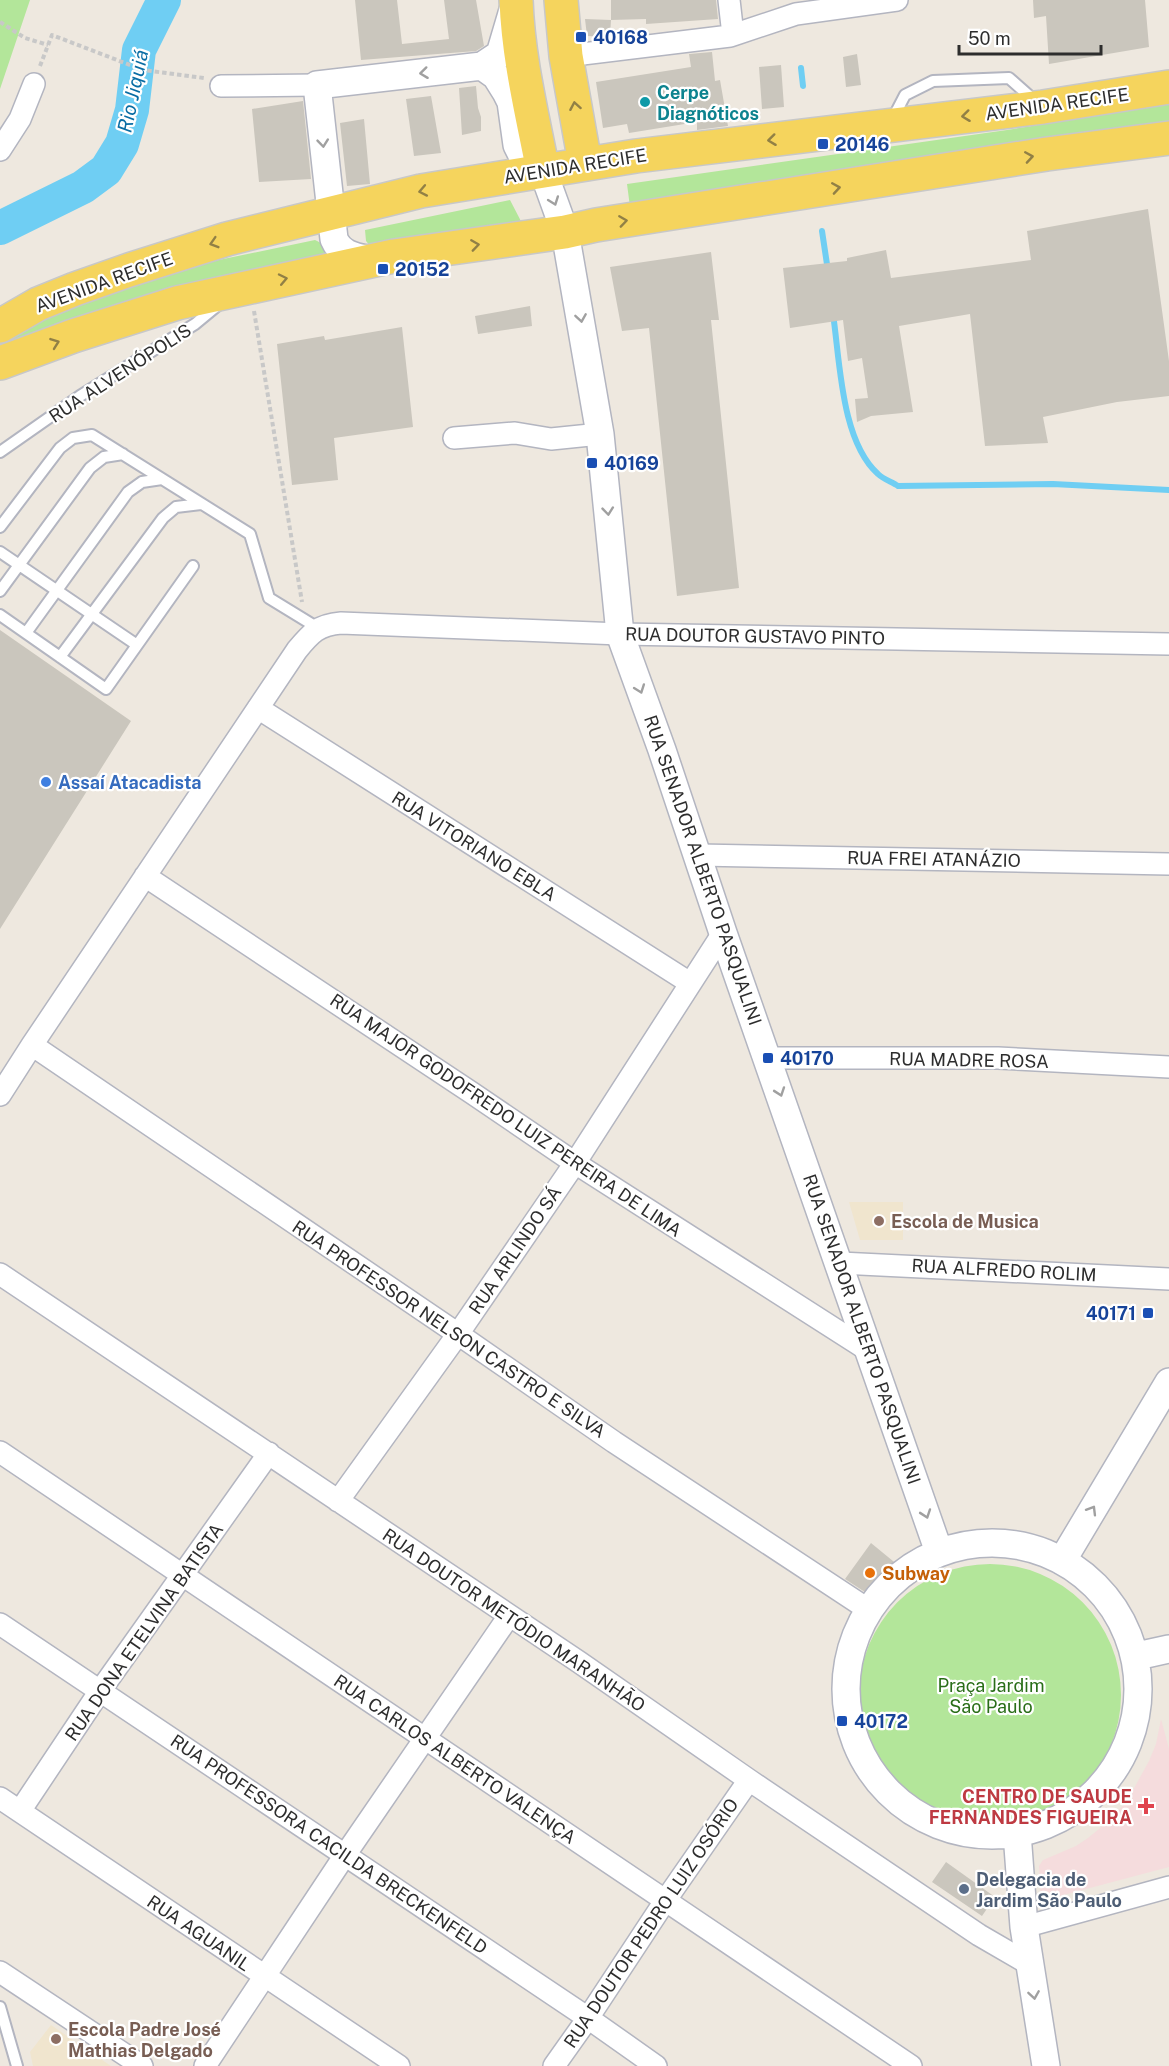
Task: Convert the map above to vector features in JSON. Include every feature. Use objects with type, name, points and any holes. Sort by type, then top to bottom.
[{"type":"main road","points":[[516,0],[517,26],[525,78],[543,171]]},
{"type":"main road","points":[[561,0],[566,56],[585,163]]},
{"type":"main road","name":"AVENIDA RECIFE","points":[[0,326],[38,304],[129,270],[227,239],[421,192],[585,163],[1043,107],[1169,87]]},
{"type":"main road","points":[[0,363],[73,336],[177,303],[374,261],[1024,158],[1169,138]]},
{"type":"street","points":[[221,86],[317,85],[482,66],[495,58],[502,50],[516,0]]},
{"type":"street","points":[[729,0],[733,35]]},
{"type":"street","points":[[566,56],[708,40],[733,35],[796,14],[897,0]]},
{"type":"street","points":[[482,66],[496,76],[506,92],[510,102],[517,145],[522,155],[543,171]]},
{"type":"street","points":[[0,150],[20,119],[34,84]]},
{"type":"street","points":[[317,85],[334,239],[338,247],[351,256],[374,261]]},
{"type":"street","name":"RUA SENADOR ALBERTO PASQUALINI","points":[[543,171],[565,232],[600,434],[620,634],[939,1552]]},
{"type":"street","points":[[454,438],[514,433],[551,439],[600,434]]},
{"type":"street","name":"RUA DOUTOR GUSTAVO PINTO","points":[[318,628],[327,624],[341,623],[620,634],[1169,644]]},
{"type":"street","points":[[0,1095],[297,650],[318,628]]},
{"type":"street","name":"RUA VITORIANO EBLA","points":[[258,708],[690,983]]},
{"type":"street","name":"RUA FREI ATANÁZIO","points":[[698,855],[1169,864]]},
{"type":"street","name":"RUA MAJOR GODOFREDO LUIZ PEREIRA DE LIMA","points":[[145,876],[575,1164],[869,1351]]},
{"type":"street","name":"RUA ARLINDO SÁ","points":[[338,1501],[458,1334],[575,1164],[723,933]]},
{"type":"street","name":"RUA PROFESSOR NELSON CASTRO E SILVA","points":[[32,1045],[614,1442],[869,1610]]},
{"type":"street","name":"RUA MADRE ROSA","points":[[768,1058],[998,1058],[1169,1067]]},
{"type":"street","name":"RUA ALFREDO ROLIM","points":[[840,1263],[1169,1279]]},
{"type":"street","name":"RUA DOUTOR METÓDIO MARANHÃO","points":[[0,1274],[589,1668],[749,1780],[979,1935],[1029,1964]]},
{"type":"street","points":[[1062,1561],[1169,1382]]},
{"type":"street","name":"RUA CARLOS ALBERTO VALENÇA","points":[[0,1452],[911,2066]]},
{"type":"street","name":"RUA DONA ETELVINA BATISTA","points":[[20,1811],[100,1692],[269,1453]]},
{"type":"street","points":[[984,1542],[1030,1547],[1062,1561],[1100,1590],[1128,1632],[1137,1656],[1138,1698],[1129,1741],[1107,1779],[1076,1809],[1037,1828],[1017,1833],[971,1835],[939,1827],[910,1812],[891,1796],[873,1776],[855,1739],[846,1695],[851,1643],[881,1592],[915,1563],[939,1552],[984,1542]]},
{"type":"street","points":[[205,2066],[345,1855],[509,1616]]},
{"type":"street","name":"RUA PROFESSORA CACILDA BRECKENFELD","points":[[0,1624],[588,2018],[656,2066]]},
{"type":"street","points":[[1137,1656],[1169,1649]]},
{"type":"street","name":"RUA DOUTOR PEDRO LUIZ OSÓRIO","points":[[554,2066],[749,1780]]},
{"type":"street","name":"RUA AGUANIL","points":[[0,1798],[399,2066]]},
{"type":"street","points":[[1017,1833],[1024,1927],[1046,2066]]},
{"type":"street","points":[[1024,1927],[1169,1887]]},
{"type":"street","points":[[0,1972],[142,2066]]},
{"type":"lane","name":"RUA ALVENÓPOLIS","points":[[0,452],[62,409],[195,324],[244,289]]},
{"type":"lane","points":[[0,527],[60,448],[73,438],[92,435],[250,534],[269,598],[318,628]]},
{"type":"lane","points":[[0,591],[90,468],[104,457],[123,454]]},
{"type":"lane","points":[[26,633],[129,492],[142,482],[162,479]]},
{"type":"lane","points":[[60,657],[163,518],[176,507],[201,504]]},
{"type":"lane","points":[[0,552],[137,645]]},
{"type":"lane","points":[[0,615],[106,689],[193,566]]},
{"type":"lane","points":[[0,2007],[17,2066]]},
{"type":"path","points":[[0,22],[25,38],[48,45]]},
{"type":"path","points":[[34,84],[52,34],[143,70],[203,77],[221,86]]},
{"type":"path","points":[[244,289],[302,604],[318,628]]},
{"type":"shaded area","name":"Escola de Musica","points":[[849,1202],[903,1202],[903,1240],[860,1240]]},
{"type":"shaded area","name":"CENTRO DE SAUDE FERNANDES FIGUEIRA","points":[[1161,1719],[1169,1749],[1169,1867],[1041,1901],[1039,1866],[1043,1860],[1076,1846],[1088,1838],[1110,1820],[1127,1801],[1149,1761],[1156,1744]]},
{"type":"shaded area","name":"Escola Padre José Mathias Delgado","points":[[51,2025],[111,2066],[33,2066],[30,2052]]},
{"type":"green space","points":[[0,0],[30,0],[0,89]]},
{"type":"green space","points":[[1169,104],[1169,127],[630,207],[627,184],[1007,130]]},
{"type":"green space","points":[[510,200],[524,227],[372,248],[366,241],[365,230]]},
{"type":"green space","points":[[315,240],[324,246],[326,256],[0,352],[0,333],[30,317],[204,263]]},
{"type":"green space","name":"Praça Jardim São Paulo","points":[[990,1564],[1016,1566],[1040,1574],[1063,1586],[1083,1602],[1099,1622],[1111,1645],[1119,1669],[1121,1695],[1119,1721],[1111,1745],[1099,1768],[1083,1788],[1063,1804],[1040,1816],[1016,1824],[990,1826],[964,1824],[940,1816],[917,1804],[897,1788],[881,1768],[869,1745],[861,1721],[859,1695],[861,1669],[869,1645],[881,1622],[897,1602],[917,1586],[940,1574],[964,1566]]},
{"type":"building","points":[[355,0],[397,0],[402,44],[449,39],[444,0],[476,0],[484,46],[476,51],[361,60]]},
{"type":"building","points":[[611,0],[716,0],[718,19],[646,24],[646,19],[611,20]]},
{"type":"building","points":[[1033,0],[1145,0],[1149,47],[1049,64],[1046,16],[1034,18]]},
{"type":"building","points":[[585,19],[611,20],[610,37],[587,36]]},
{"type":"building","name":"Cerpe Diagnóticos","points":[[712,52],[715,81],[720,80],[728,126],[697,130],[697,122],[629,133],[627,124],[603,128],[596,82],[691,67],[689,54]]},
{"type":"building","points":[[857,54],[861,85],[846,87],[843,57]]},
{"type":"building","points":[[781,65],[784,107],[762,109],[759,67]]},
{"type":"building","points":[[476,86],[481,131],[462,135],[459,88]]},
{"type":"building","points":[[431,96],[441,153],[414,156],[406,99]]},
{"type":"building","points":[[303,101],[311,179],[259,182],[252,109]]},
{"type":"building","points":[[364,119],[370,184],[347,186],[340,123]]},
{"type":"building","points":[[1148,209],[1169,361],[1169,396],[1117,402],[1043,417],[1048,443],[985,446],[970,314],[899,326],[913,412],[871,416],[857,422],[855,399],[868,398],[862,358],[848,361],[843,320],[790,328],[783,268],[847,261],[847,258],[886,250],[891,278],[1031,260],[1027,231]]},
{"type":"building","points":[[711,252],[719,320],[711,320],[739,588],[677,596],[649,328],[622,331],[610,267]]},
{"type":"building","points":[[530,306],[532,326],[478,334],[475,316]]},
{"type":"building","points":[[402,327],[413,427],[334,438],[338,480],[292,485],[277,344],[324,336],[325,340]]},
{"type":"building","name":"Assaí Atacadista","points":[[0,630],[131,721],[0,929]]},
{"type":"building","name":"Subway","points":[[871,1543],[899,1566],[868,1594],[845,1579]]},
{"type":"building","name":"Delegacia de Jardim São Paulo","points":[[946,1862],[995,1897],[982,1916],[932,1882]]},
{"type":"waterway","name":"Rio Jiquiá","points":[[0,228],[83,187],[106,170],[122,144],[132,110],[139,50],[164,0]]},
{"type":"waterway","points":[[801,68],[803,86]]},
{"type":"waterway","points":[[822,231],[828,271]]},
{"type":"waterway","points":[[833,314],[844,399],[856,442],[866,460],[878,474],[898,486],[1053,484],[1169,490]]},
{"type":"place","name":"40168","points":[[581,37]]},
{"type":"place","name":"Cerpe Diagnóticos","points":[[645,102]]},
{"type":"place","name":"20146","points":[[823,144]]},
{"type":"place","name":"20152","points":[[383,269]]},
{"type":"place","name":"40169","points":[[592,463]]},
{"type":"place","name":"Assaí Atacadista","points":[[46,782]]},
{"type":"place","name":"40170","points":[[768,1058]]},
{"type":"place","name":"Escola de Musica","points":[[879,1221]]},
{"type":"place","name":"40171","points":[[1148,1313]]},
{"type":"place","name":"Subway","points":[[870,1573]]},
{"type":"place","name":"40172","points":[[842,1721]]},
{"type":"place","name":"CENTRO DE SAUDE FERNANDES FIGUEIRA","points":[[1146,1806]]},
{"type":"place","name":"Delegacia de Jardim São Paulo","points":[[964,1889]]},
{"type":"place","name":"Escola Padre José Mathias Delgado","points":[[56,2039]]}]
